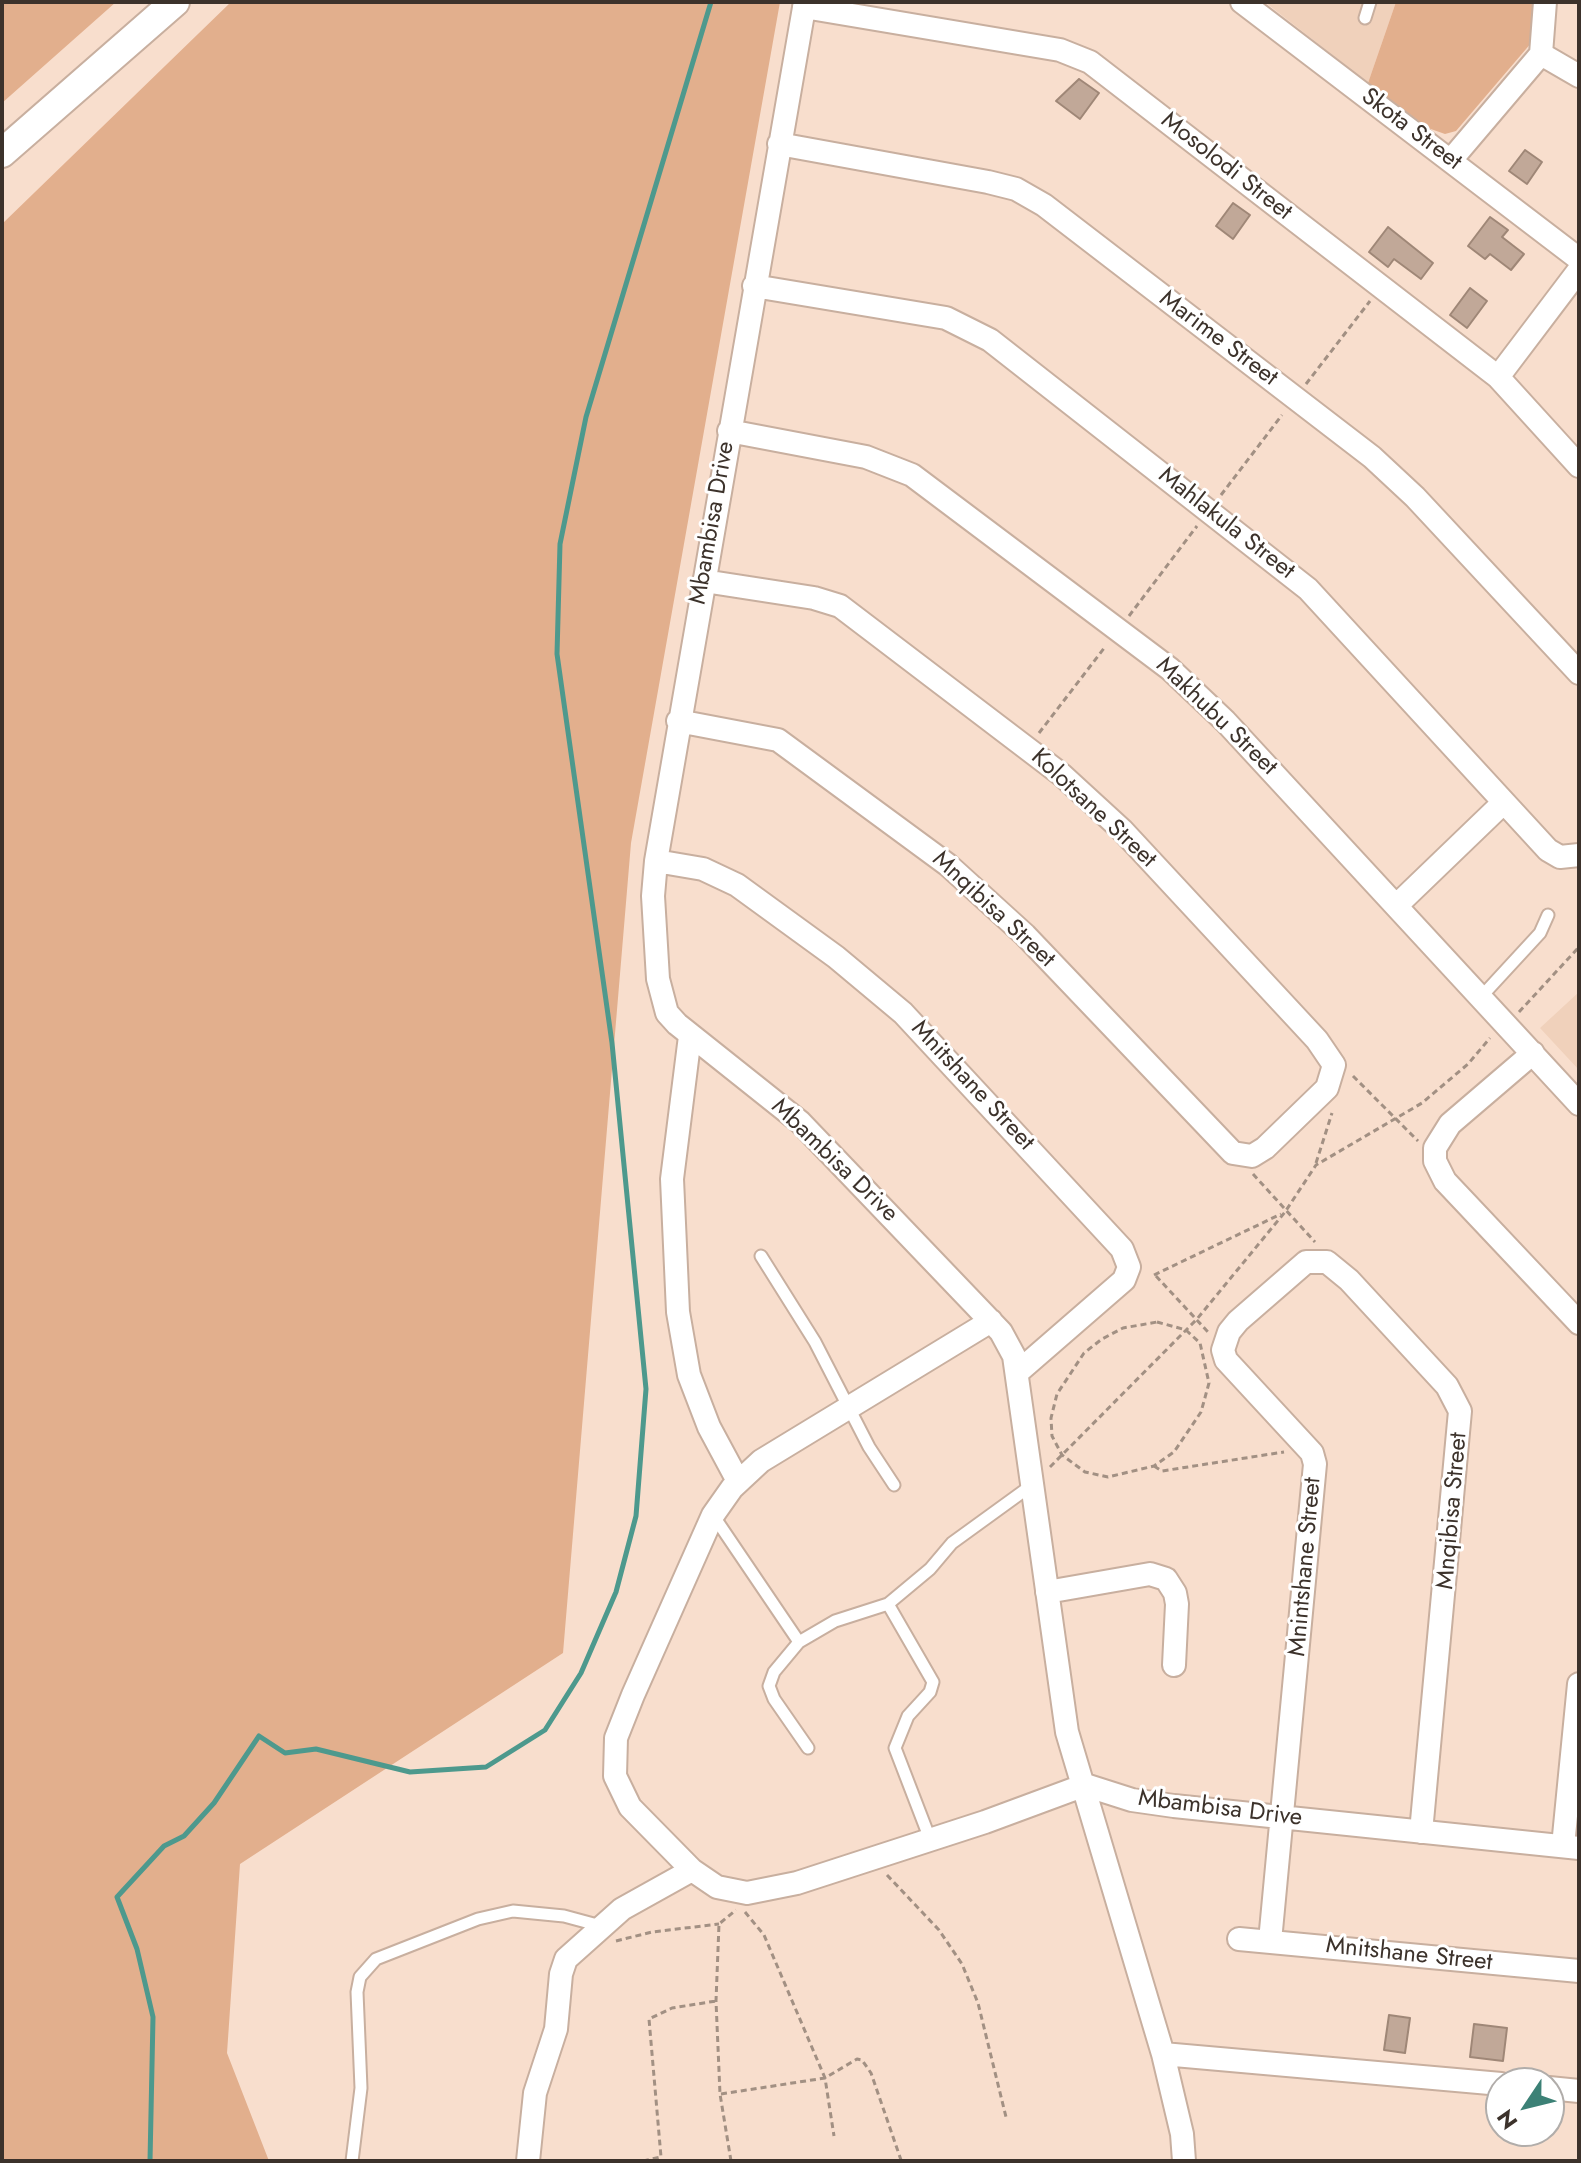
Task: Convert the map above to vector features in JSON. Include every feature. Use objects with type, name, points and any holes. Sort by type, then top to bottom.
[{"type":"street","points":[[2,153],[175,2]]},
{"type":"street","name":"Skota Street","points":[[1242,2],[1579,259]]},
{"type":"street","points":[[1451,160],[1541,54],[1545,2]]},
{"type":"street","name":"Mbambisa Drive","points":[[804,5],[656,861],[653,896],[658,979],[667,1013],[690,1036],[800,1122],[991,1321],[1008,1344],[1018,1372],[1067,1732],[1085,1785],[1146,1803],[1571,1847]]},
{"type":"street","name":"Mosolodi Street","points":[[804,5],[1060,50],[1090,62],[1498,377],[1579,466]]},
{"type":"street","points":[[1541,54],[1579,76]]},
{"type":"street","name":"Marime Street","points":[[779,144],[988,182],[1016,189],[1044,205],[1372,457],[1415,497],[1579,673]]},
{"type":"street","points":[[1498,377],[1579,270]]},
{"type":"street","name":"Mahlakula Street","points":[[754,286],[946,318],[990,340],[1308,589],[1503,803]]},
{"type":"street","name":"Makhubu Street","points":[[729,431],[866,457],[898,467],[934,490],[1192,688],[1579,1104]]},
{"type":"street","name":"Kolotsane Street","points":[[704,581],[814,598],[840,606],[1062,775],[1122,830],[1317,1040],[1334,1065]]},
{"type":"street","name":"Mnqibisa Street","points":[[678,721],[778,740],[948,865],[1025,935],[1221,1145],[1241,1157]]},
{"type":"street","points":[[1396,906],[1503,803],[1548,850],[1560,857],[1579,855]]},
{"type":"street","name":"Mnitshane Street","points":[[656,861],[703,869],[737,885],[836,957],[903,1013],[1097,1218],[1128,1261]]},
{"type":"street","points":[[690,1036],[672,1179],[678,1312],[689,1375],[709,1427],[738,1481]]},
{"type":"street","points":[[1533,1053],[1450,1124],[1434,1154],[1445,1181],[1579,1323]]},
{"type":"street","points":[[1241,1157],[1252,1156],[1265,1148],[1327,1088],[1334,1065]]},
{"type":"street","points":[[1018,1372],[1124,1280],[1128,1261]]},
{"type":"street","points":[[1223,1350],[1229,1332],[1238,1321],[1316,1262]]},
{"type":"street","name":"Mnqibisa Street","points":[[1316,1262],[1349,1280],[1447,1386],[1460,1411],[1421,1832]]},
{"type":"street","points":[[991,1321],[761,1461],[738,1481],[713,1515],[616,1738],[615,1776],[623,1797],[692,1870],[717,1887],[747,1893],[797,1883],[1021,1810],[1085,1785],[1163,2054],[1182,2134],[1184,2161]]},
{"type":"street","name":"Mnintshane Street","points":[[1223,1350],[1226,1360],[1307,1448],[1315,1464],[1270,1941]]},
{"type":"street","points":[[1047,1592],[1150,1574],[1166,1579],[1177,1604],[1174,1665]]},
{"type":"street","points":[[1571,1847],[1579,1684]]},
{"type":"street","points":[[528,2161],[535,2093],[556,2029],[561,1974],[577,1947],[622,1909],[692,1870]]},
{"type":"street","name":"Mnitshane Street","points":[[1239,1939],[1579,1971]]},
{"type":"street","points":[[1163,2054],[1485,2083]]},
{"type":"lane","points":[[1365,18],[1370,2]]},
{"type":"lane","points":[[1481,997],[1540,933],[1548,915]]},
{"type":"lane","points":[[761,1256],[815,1342],[848,1407],[894,1485]]},
{"type":"lane","points":[[808,1748],[769,1686],[774,1672],[799,1642],[835,1621],[888,1604],[930,1569],[952,1543],[1032,1485]]},
{"type":"lane","points":[[713,1515],[799,1642]]},
{"type":"lane","points":[[888,1604],[933,1682],[930,1692],[917,1703],[901,1727],[895,1748],[930,1839]]},
{"type":"lane","points":[[352,2161],[361,2088],[357,1992],[360,1977],[376,1959],[478,1919],[513,1911],[564,1916],[601,1926]]},
{"type":"path","points":[[1316,1165],[1422,1103],[1506,1024],[1579,947]]},
{"type":"path","points":[[1334,1065],[1359,1079],[1434,1154]]},
{"type":"path","points":[[1032,1485],[1197,1319],[1285,1212],[1316,1165],[1332,1111]]},
{"type":"path","points":[[1241,1157],[1285,1212],[1317,1244],[1316,1262]]},
{"type":"path","points":[[1154,1275],[1285,1212]]},
{"type":"path","points":[[1128,1261],[1154,1275],[1223,1350]]},
{"type":"path","points":[[1138,1324],[1172,1324],[1186,1330],[1200,1343],[1209,1383],[1201,1412],[1174,1452],[1154,1466],[1108,1477],[1085,1472],[1062,1455],[1052,1436],[1051,1418],[1057,1394],[1084,1353],[1102,1339],[1138,1324]]},
{"type":"path","points":[[1154,1466],[1162,1471],[1307,1448]]},
{"type":"path","points":[[867,1859],[911,1898],[962,1964],[978,2003],[1006,2117]]},
{"type":"path","points":[[577,1947],[703,1924],[719,1924],[740,1907],[759,1927],[825,2078],[834,2136]]},
{"type":"path","points":[[719,1924],[716,2001],[720,2094],[731,2161]]},
{"type":"path","points":[[643,2161],[661,2157],[649,2019],[672,2008],[716,2001]]},
{"type":"path","points":[[720,2094],[825,2078],[857,2059],[867,2065],[901,2160]]},
{"type":"shaded area","points":[[2,2],[116,2],[2,103]]},
{"type":"shaded area","points":[[231,2],[780,2],[631,843],[563,1653],[240,1864],[227,2053],[269,2161],[2,2161],[2,224]]},
{"type":"shaded area","points":[[1265,2],[1396,2],[1368,83]]},
{"type":"shaded area","points":[[1396,2],[1534,2],[1532,42],[1456,131],[1445,134],[1428,128],[1368,83]]},
{"type":"shaded area","points":[[1579,992],[1579,1070],[1540,1028]]},
{"type":"building","points":[[1079,79],[1099,93],[1080,119],[1056,101]]},
{"type":"building","points":[[1525,150],[1542,162],[1527,184],[1509,171]]},
{"type":"building","points":[[1233,203],[1250,215],[1233,239],[1216,226]]},
{"type":"building","points":[[1490,217],[1508,230],[1502,237],[1524,254],[1511,270],[1490,254],[1485,259],[1468,246]]},
{"type":"building","points":[[1388,227],[1433,263],[1421,279],[1394,259],[1388,267],[1369,252]]},
{"type":"building","points":[[1470,288],[1487,301],[1467,328],[1450,315]]},
{"type":"building","points":[[1389,2015],[1410,2018],[1405,2053],[1384,2050]]},
{"type":"building","points":[[1474,2024],[1507,2028],[1503,2061],[1470,2057]]},
{"type":"waterway","points":[[150,2161],[153,2017],[137,1949],[117,1897],[164,1846],[184,1836],[214,1803],[259,1736],[285,1753],[316,1749],[410,1772],[486,1767],[545,1730],[581,1673],[616,1592],[636,1516],[646,1389],[612,1043],[557,654],[560,544],[586,417],[711,2]]}]
